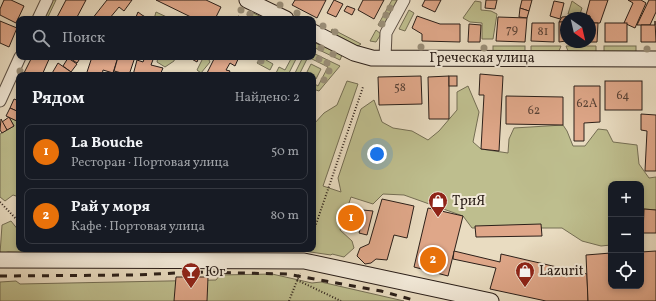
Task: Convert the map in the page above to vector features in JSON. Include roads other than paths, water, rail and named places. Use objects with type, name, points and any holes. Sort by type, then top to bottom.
[{"type":"street","points":[[39,16],[46,0]]},
{"type":"street","points":[[247,0],[280,16]]},
{"type":"street","points":[[385,58],[386,32],[404,0]]},
{"type":"street","name":"Греческая улица","points":[[316,33],[362,56],[385,58],[656,59]]},
{"type":"street","points":[[0,101],[19,60]]},
{"type":"street","points":[[0,260],[304,261],[491,301]]},
{"type":"railway","points":[[0,276],[135,275],[196,272],[287,274],[381,291],[417,301]]},
{"type":"place","name":"La Bouche","points":[[351,218]]},
{"type":"place","name":"ТриЯ","points":[[438,218]]},
{"type":"place","name":"Рай у моря","points":[[433,260]]},
{"type":"place","name":"Lazurit","points":[[525,288]]},
{"type":"place","name":"Юг","points":[[191,289]]}]
